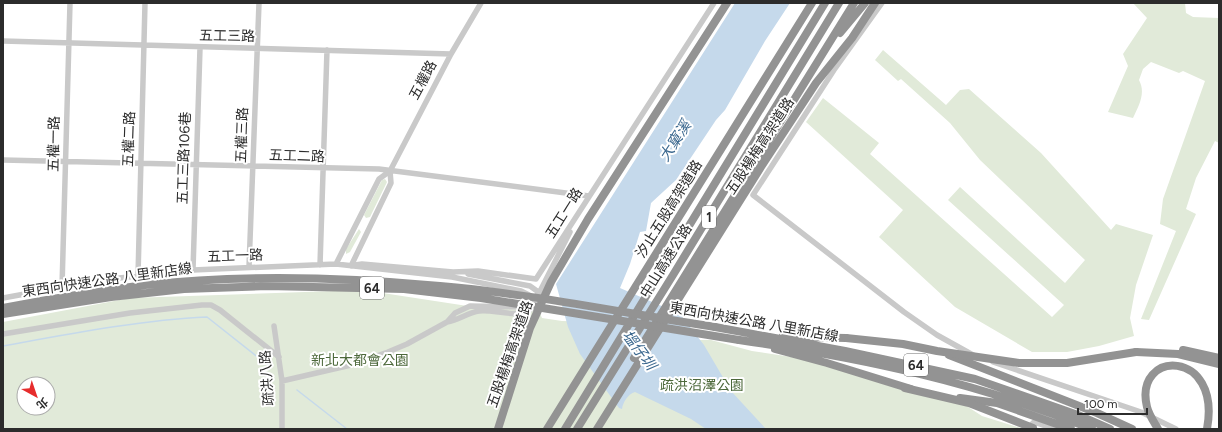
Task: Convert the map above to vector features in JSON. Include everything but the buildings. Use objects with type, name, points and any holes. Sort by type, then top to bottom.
[{"type":"highway","name":"五股楊梅高架道路","points":[[498,429],[530,328],[551,282],[613,180],[727,3]]},
{"type":"highway","points":[[790,60],[800,22],[809,3]]},
{"type":"highway","name":"汐止五股高架道路","points":[[547,429],[812,3]]},
{"type":"highway","name":"中山高速公路","points":[[565,429],[825,3]]},
{"type":"highway","name":"中山高速公路","points":[[576,429],[673,276],[839,3]]},
{"type":"highway","name":"1","points":[[591,429],[780,120],[854,3]]},
{"type":"highway","points":[[781,98],[865,3]]},
{"type":"highway","name":"五股楊梅高架道路","points":[[597,429],[816,83],[852,38],[875,3]]},
{"type":"highway","name":"東西向快速公路 八里新店線","points":[[3,308],[147,285],[242,279],[323,279],[402,283],[480,290],[715,327],[846,351],[975,379],[1078,415],[1110,429]]},
{"type":"highway","name":"東西向快速公路 八里新店線","points":[[3,314],[112,297],[184,289],[267,286],[404,290],[481,298],[807,350],[921,373],[1003,396],[1092,429]]},
{"type":"highway","points":[[715,327],[801,337],[846,338],[889,342],[1003,362],[1054,364],[1159,348],[1201,352],[1219,358]]},
{"type":"highway","points":[[739,340],[827,363],[905,388],[969,402],[1034,429]]},
{"type":"highway","points":[[937,351],[977,365],[1015,382],[1096,413],[1132,429]]},
{"type":"highway","points":[[1136,352],[1178,354],[1219,364]]},
{"type":"highway","points":[[1158,429],[1147,408],[1147,391],[1150,382],[1157,373],[1166,367],[1175,365],[1184,365],[1193,369],[1202,375],[1208,382],[1212,393],[1213,407],[1207,429]]},
{"type":"highway","points":[[905,388],[997,403],[1071,429]]},
{"type":"street","name":"五權一路","points":[[62,287],[70,3]]},
{"type":"street","name":"五權二路","points":[[138,276],[145,3]]},
{"type":"street","name":"五權三路","points":[[249,267],[259,3]]},
{"type":"street","name":"五權路","points":[[336,264],[379,179],[390,171],[451,54],[481,3]]},
{"type":"street","name":"五工一路","points":[[3,298],[62,287],[193,270],[336,264],[350,266],[362,264],[452,274],[478,271],[536,280],[584,203],[714,3]]},
{"type":"street","points":[[882,3],[834,70],[753,195],[904,312],[937,335],[971,354],[1140,412],[1176,429]]},
{"type":"street","name":"五工三路","points":[[3,41],[200,48],[258,48],[451,54]]},
{"type":"street","name":"五工三路106巷","points":[[193,270],[200,48]]},
{"type":"street","points":[[320,265],[327,50]]},
{"type":"street","name":"五工二路","points":[[3,160],[197,164],[390,171],[589,196]]},
{"type":"street","name":"五權路","points":[[350,266],[391,183],[390,171]]},
{"type":"street","points":[[282,381],[351,365],[407,344],[447,322],[458,320],[478,311],[526,312],[534,305],[584,203]]},
{"type":"street","points":[[452,274],[530,286],[537,291],[538,296]]},
{"type":"street","points":[[447,322],[455,313],[470,306],[520,308],[528,304],[529,299],[529,295],[525,292],[452,274]]},
{"type":"street","points":[[3,334],[130,313],[211,305],[220,310],[279,357]]},
{"type":"street","name":"疏洪八路","points":[[274,326],[282,381],[282,429]]},
{"type":"street","points":[[1028,429],[1030,424],[1034,422],[1054,429]]},
{"type":"green space","points":[[1133,3],[1185,3],[1186,13],[1193,17],[1219,18],[1219,143],[1215,141],[1196,178],[1186,209],[1196,214],[1149,320],[1141,319],[1176,231],[1160,224],[1163,199],[1205,81],[1183,71],[1179,73],[1151,62],[1143,69],[1139,80],[1142,94],[1133,118],[1108,112],[1128,66],[1123,54],[1147,18]]},
{"type":"green space","points":[[883,50],[946,105],[960,90],[969,89],[1041,153],[1111,230],[1116,224],[1153,235],[1136,285],[1130,318],[1134,336],[1099,346],[1067,352],[1032,352],[955,307],[879,237],[903,210],[806,122],[823,98],[879,143],[870,154],[1052,317],[1064,305],[948,200],[960,187],[1065,283],[1085,260],[980,160],[950,123],[901,79],[898,81],[875,60]]},
{"type":"green space","points":[[385,179],[387,182],[370,217],[366,218],[364,215],[382,180]]},
{"type":"green space","points":[[359,229],[361,232],[350,252],[346,254],[346,249]]},
{"type":"green space","name":"新北大都會公園","points":[[363,290],[474,307],[539,311],[542,318],[562,321],[601,322],[683,340],[711,340],[752,351],[805,359],[965,405],[982,416],[1024,429],[3,429],[3,322],[130,298]]},
{"type":"water","points":[[735,3],[790,3],[765,41],[725,110],[716,120],[676,180],[651,203],[646,231],[640,232],[630,264],[620,288],[680,314],[704,345],[731,391],[766,429],[706,429],[691,419],[635,392],[626,399],[622,409],[619,408],[580,354],[568,327],[556,284]]},
{"type":"waterway","points":[[3,346],[131,324],[207,317],[269,366]]},
{"type":"waterway","points":[[297,390],[347,429]]},
{"type":"water label","name":"大窠溪","points":[[675,141]]},
{"type":"water label","name":"塭仔圳","points":[[639,350]]},
{"type":"park label","name":"疏洪沼澤公園","points":[[702,385]]}]
